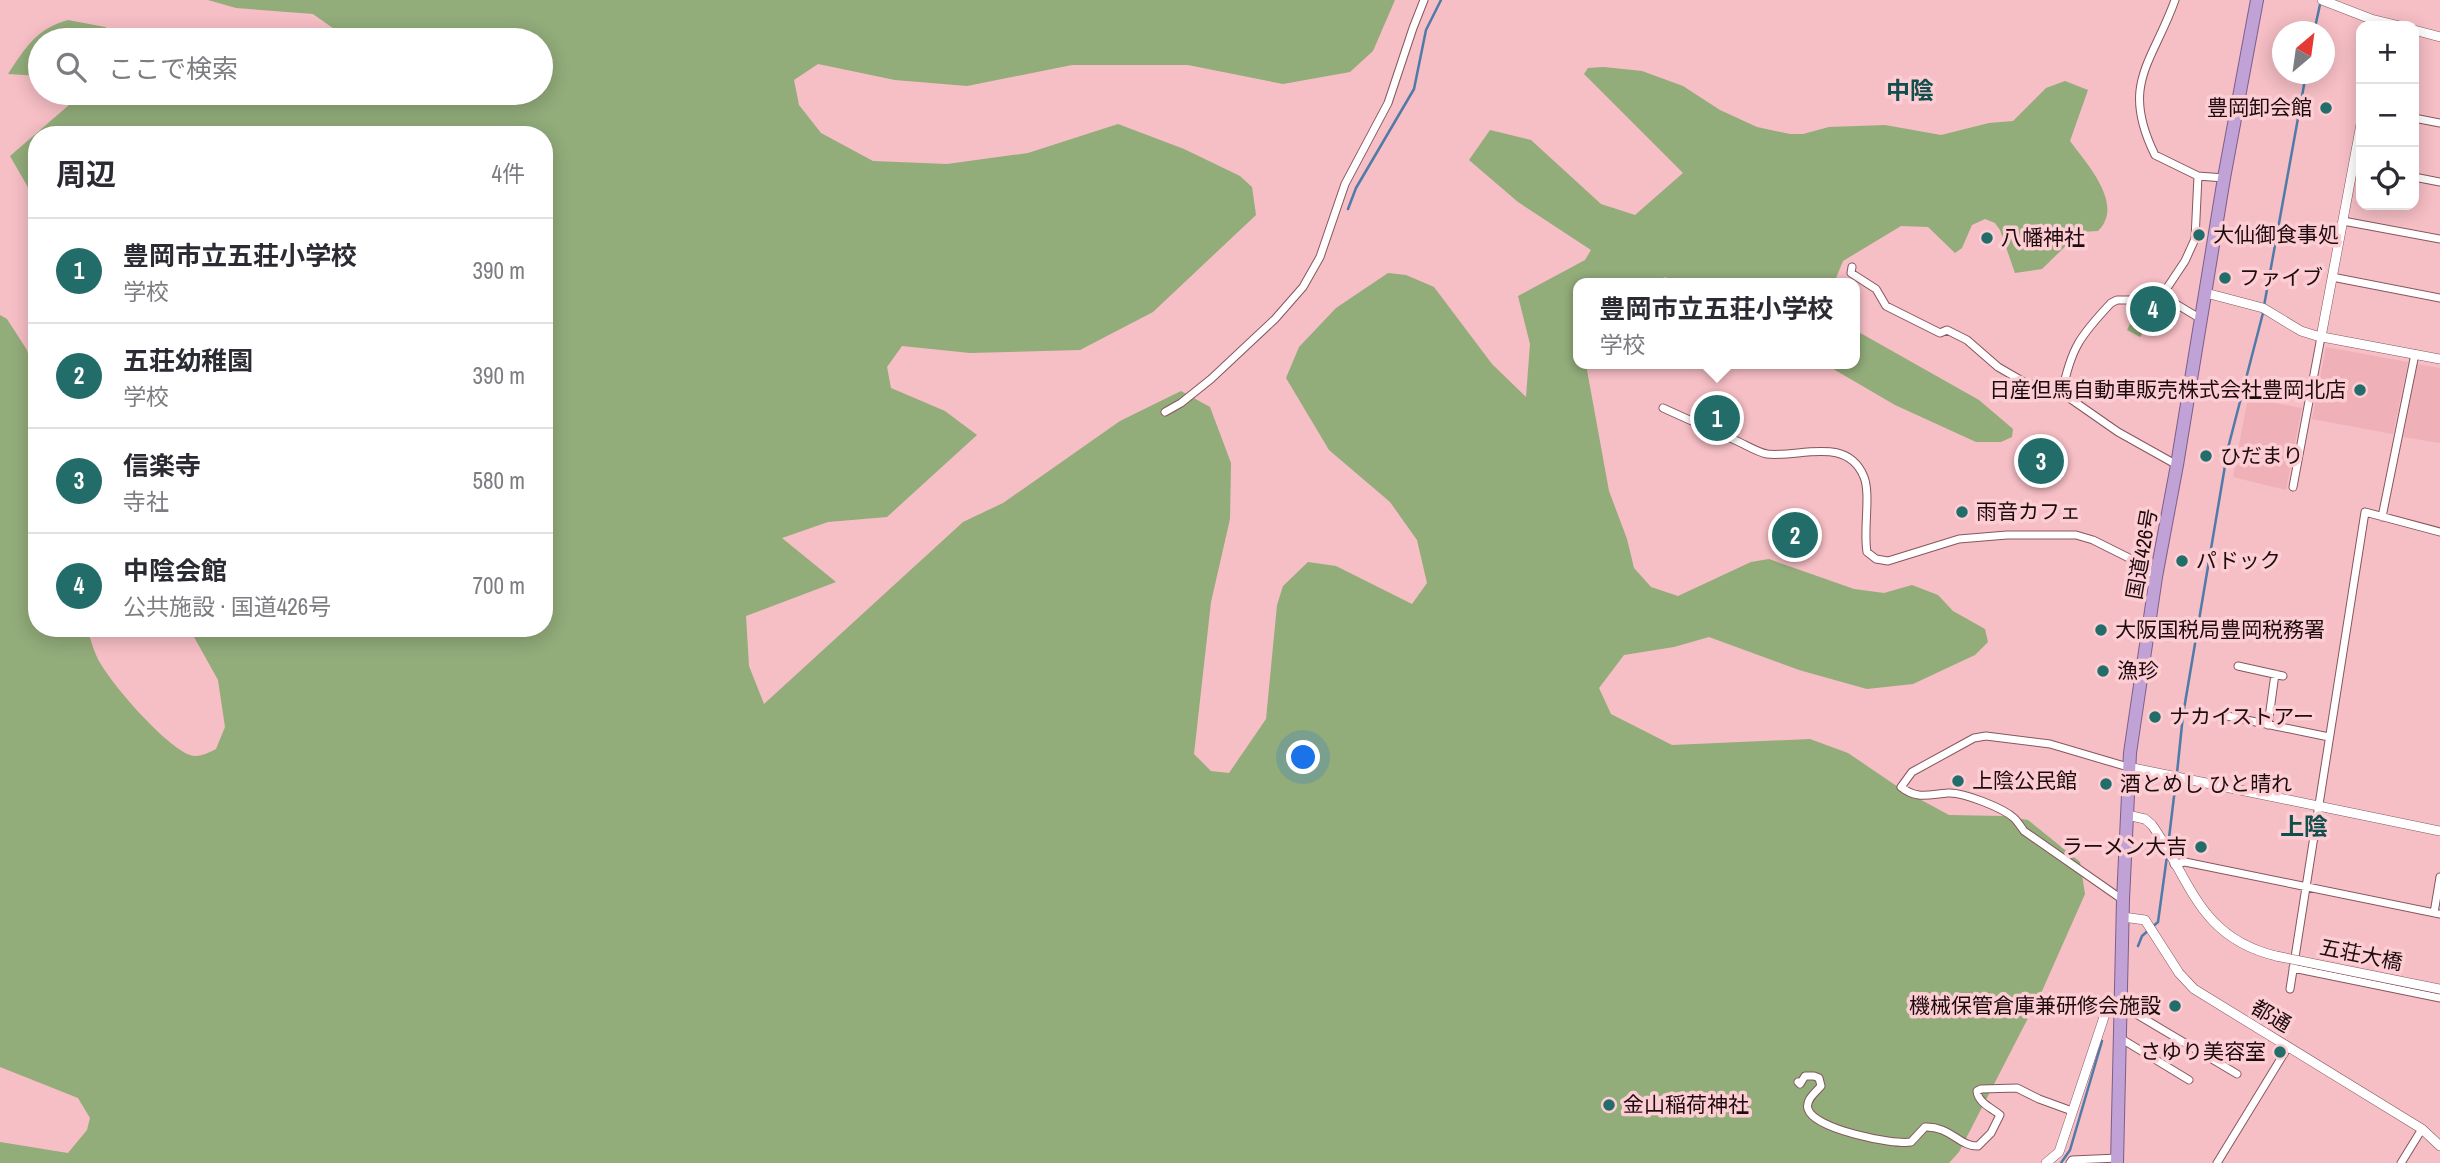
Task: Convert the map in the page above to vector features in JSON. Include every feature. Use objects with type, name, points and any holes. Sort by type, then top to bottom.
[{"type":"highway","name":"国道426号","points":[[2118,1161],[2123,900],[2129,766],[2156,577],[2257,0]]},
{"type":"street","points":[[1166,411],[1181,403],[1211,379],[1275,318],[1303,287],[1320,257],[1345,184],[1388,103],[1424,0]]},
{"type":"street","points":[[2175,0],[2147,61],[2138,97],[2140,112],[2155,155],[2198,176],[2224,178]]},
{"type":"street","points":[[2323,0],[2373,21]]},
{"type":"street","points":[[2419,31],[2440,35]]},
{"type":"street","points":[[2419,119],[2440,123]]},
{"type":"street","points":[[2293,487],[2343,221],[2356,170]]},
{"type":"street","points":[[2062,393],[2067,368],[2082,334],[2117,300],[2147,300],[2161,295],[2185,261],[2195,239],[2198,176]]},
{"type":"street","points":[[2419,178],[2440,182]]},
{"type":"street","points":[[2343,221],[2440,239]]},
{"type":"street","points":[[1852,267],[1851,273],[1859,278]]},
{"type":"street","points":[[2332,277],[2440,298]]},
{"type":"street","points":[[1860,279],[1876,289],[1886,306],[1897,313],[1940,333],[1947,330],[1967,340],[1991,362],[2024,382],[2062,393],[2118,432],[2177,465]]},
{"type":"street","points":[[2206,293],[2263,308],[2301,331],[2321,337],[2440,359]]},
{"type":"street","points":[[2161,295],[2202,318]]},
{"type":"street","points":[[2382,517],[2414,354]]},
{"type":"street","points":[[1663,408],[1765,454],[1815,451],[1848,456],[1865,479],[1865,539],[1867,552],[1876,559],[1888,561],[1959,539],[2007,535],[2076,536],[2093,540],[2122,554],[2156,577]]},
{"type":"street","points":[[2290,989],[2365,512],[2440,532]]},
{"type":"street","points":[[2238,666],[2279,675],[2268,725]]},
{"type":"street","points":[[2227,716],[2329,737]]},
{"type":"street","points":[[2123,900],[2024,831],[2013,817],[1966,796],[1948,793],[1918,796],[1901,787],[1912,772],[1974,738],[1986,736],[2050,744],[2184,779],[2440,831]]},
{"type":"street","name":"五荘大橋","points":[[2127,815],[2148,821],[2199,905],[2221,929],[2246,945],[2276,956],[2440,989]]},
{"type":"street","points":[[2173,863],[2182,862],[2437,913],[2440,877]]},
{"type":"street","name":"都通","points":[[2123,917],[2142,918],[2147,923],[2189,986],[2422,1129],[2440,1146]]},
{"type":"street","points":[[2293,968],[2440,998]]},
{"type":"street","points":[[2046,1163],[2059,1152],[2106,1011],[2113,1005],[2121,1005],[2238,1074]]},
{"type":"street","points":[[2120,1038],[2189,1080]]},
{"type":"street","points":[[2217,1163],[2288,1047]]},
{"type":"street","points":[[1797,1084],[1805,1076],[1819,1078],[1821,1086],[1807,1107],[1809,1112],[1818,1118],[1852,1134],[1900,1143],[1911,1142],[1925,1126],[1936,1126],[1967,1144],[1978,1146],[1991,1133],[2000,1115],[1978,1096],[1977,1091],[1981,1089],[2017,1088],[2039,1100],[2072,1111]]},
{"type":"street","points":[[2401,1163],[2422,1129]]},
{"type":"street","points":[[2070,1163],[2073,1160],[2118,1161]]},
{"type":"shaded area","name":"日産但馬自動車販売株式会社豊岡北店","points":[[2326,347],[2408,362],[2393,434],[2312,419]]},
{"type":"shaded area","points":[[2417,364],[2440,368],[2440,443],[2403,437]]},
{"type":"shaded area","points":[[2248,398],[2302,408],[2286,490],[2233,477]]},
{"type":"green space","points":[[208,0],[1395,0],[1373,51],[1350,72],[1283,84],[1188,65],[1072,65],[967,86],[895,80],[818,64],[794,80],[799,105],[821,133],[873,161],[947,164],[1028,153],[1118,124],[1184,149],[1240,176],[1252,187],[1256,215],[1153,312],[1080,350],[970,353],[902,346],[887,367],[891,388],[945,411],[977,435],[887,517],[828,522],[782,538],[836,582],[746,616],[749,666],[764,704],[963,522],[1003,503],[1120,421],[1181,391],[1210,407],[1231,463],[1230,519],[1211,602],[1194,754],[1211,771],[1229,773],[1266,719],[1277,605],[1283,586],[1308,562],[1336,566],[1412,604],[1427,583],[1417,540],[1390,502],[1329,450],[1286,378],[1299,347],[1336,308],[1388,273],[1406,275],[1434,287],[1492,364],[1526,397],[1530,344],[1518,296],[1585,260],[1591,250],[1518,202],[1469,160],[1490,130],[1531,140],[1601,204],[1635,215],[1683,173],[1584,74],[1588,68],[1642,71],[1683,86],[1720,110],[1757,127],[1790,134],[1803,134],[1829,127],[1885,125],[1941,135],[1989,123],[2013,121],[2046,88],[2065,81],[2088,90],[2070,141],[2101,185],[2107,209],[2105,221],[2098,231],[2080,232],[2042,269],[2015,273],[2000,230],[1995,223],[1985,219],[1972,225],[1962,248],[1955,253],[1928,227],[1901,226],[1843,261],[1836,278],[1573,278],[1573,369],[1587,369],[1609,491],[1627,539],[1634,568],[1651,587],[1678,596],[1751,562],[1769,559],[1854,589],[1884,593],[1912,585],[1938,595],[1953,611],[1985,629],[1988,642],[1975,655],[1913,684],[1867,689],[1799,670],[1709,637],[1674,647],[1624,655],[1599,688],[1611,714],[1672,745],[1810,739],[1848,753],[1901,789],[1949,815],[2004,816],[2028,820],[2080,862],[2085,894],[2042,991],[1959,1152],[1949,1163],[0,1163],[0,1142],[68,1153],[87,1130],[90,1118],[78,1098],[0,1067],[0,315],[7,319],[28,354],[28,637],[90,637],[96,655],[111,679],[137,711],[179,749],[193,756],[210,752],[216,749],[225,727],[218,680],[194,637],[553,637],[553,126],[45,126],[69,105],[553,105],[553,28],[333,28],[313,14],[236,8]]},
{"type":"green space","points":[[68,20],[107,28],[48,28]]},
{"type":"green space","points":[[28,45],[28,75],[8,74]]},
{"type":"green space","points":[[28,140],[28,187],[10,156]]},
{"type":"green space","points":[[2136,311],[2151,321],[2140,337],[2127,330]]},
{"type":"green space","points":[[1860,333],[1979,400],[2013,429],[2012,437],[2001,442],[1976,442],[1895,405],[1835,370],[1860,369]]},
{"type":"waterway","points":[[1348,209],[1356,188],[1414,89],[1426,30],[1441,0]]},
{"type":"waterway","points":[[2316,21],[2321,0]]},
{"type":"waterway","points":[[2264,306],[2304,84]]},
{"type":"waterway","points":[[2177,773],[2183,715],[2228,448],[2263,313]]},
{"type":"waterway","points":[[2168,846],[2176,780]]},
{"type":"waterway","points":[[2138,946],[2142,936],[2158,922],[2167,856]]},
{"type":"waterway","points":[[2061,1163],[2070,1150],[2102,1041]]},
{"type":"place","name":"豊岡卸会館","points":[[2326,108]]},
{"type":"place","name":"大仙御食事処","points":[[2199,235]]},
{"type":"place","name":"八幡神社","points":[[1987,238]]},
{"type":"place","name":"ファイブ","points":[[2225,278]]},
{"type":"place","name":"中陰会館","points":[[2153,309]]},
{"type":"place","name":"日産但馬自動車販売株式会社豊岡北店","points":[[2360,390]]},
{"type":"place","name":"豊岡市立五荘小学校","points":[[1717,418]]},
{"type":"place","name":"ひだまり","points":[[2206,456]]},
{"type":"place","name":"信楽寺","points":[[2041,461]]},
{"type":"place","name":"雨音カフェ","points":[[1962,512]]},
{"type":"place","name":"五荘幼稚園","points":[[1795,535]]},
{"type":"place","name":"パドック","points":[[2182,561]]},
{"type":"place","name":"大阪国税局豊岡税務署","points":[[2101,630]]},
{"type":"place","name":"漁珍","points":[[2103,671]]},
{"type":"place","name":"ナカイストアー","points":[[2155,717]]},
{"type":"place","name":"上陰公民館","points":[[1958,781]]},
{"type":"place","name":"酒とめし ひと晴れ","points":[[2106,784]]},
{"type":"place","name":"ラーメン大吉","points":[[2201,847]]},
{"type":"place","name":"機械保管倉庫兼研修会施設","points":[[2175,1006]]},
{"type":"place","name":"さゆり美容室","points":[[2280,1052]]},
{"type":"place","name":"金山稲荷神社","points":[[1609,1105]]},
{"type":"district","name":"中陰","points":[[1910,91]]},
{"type":"district","name":"上陰","points":[[2304,827]]}]
